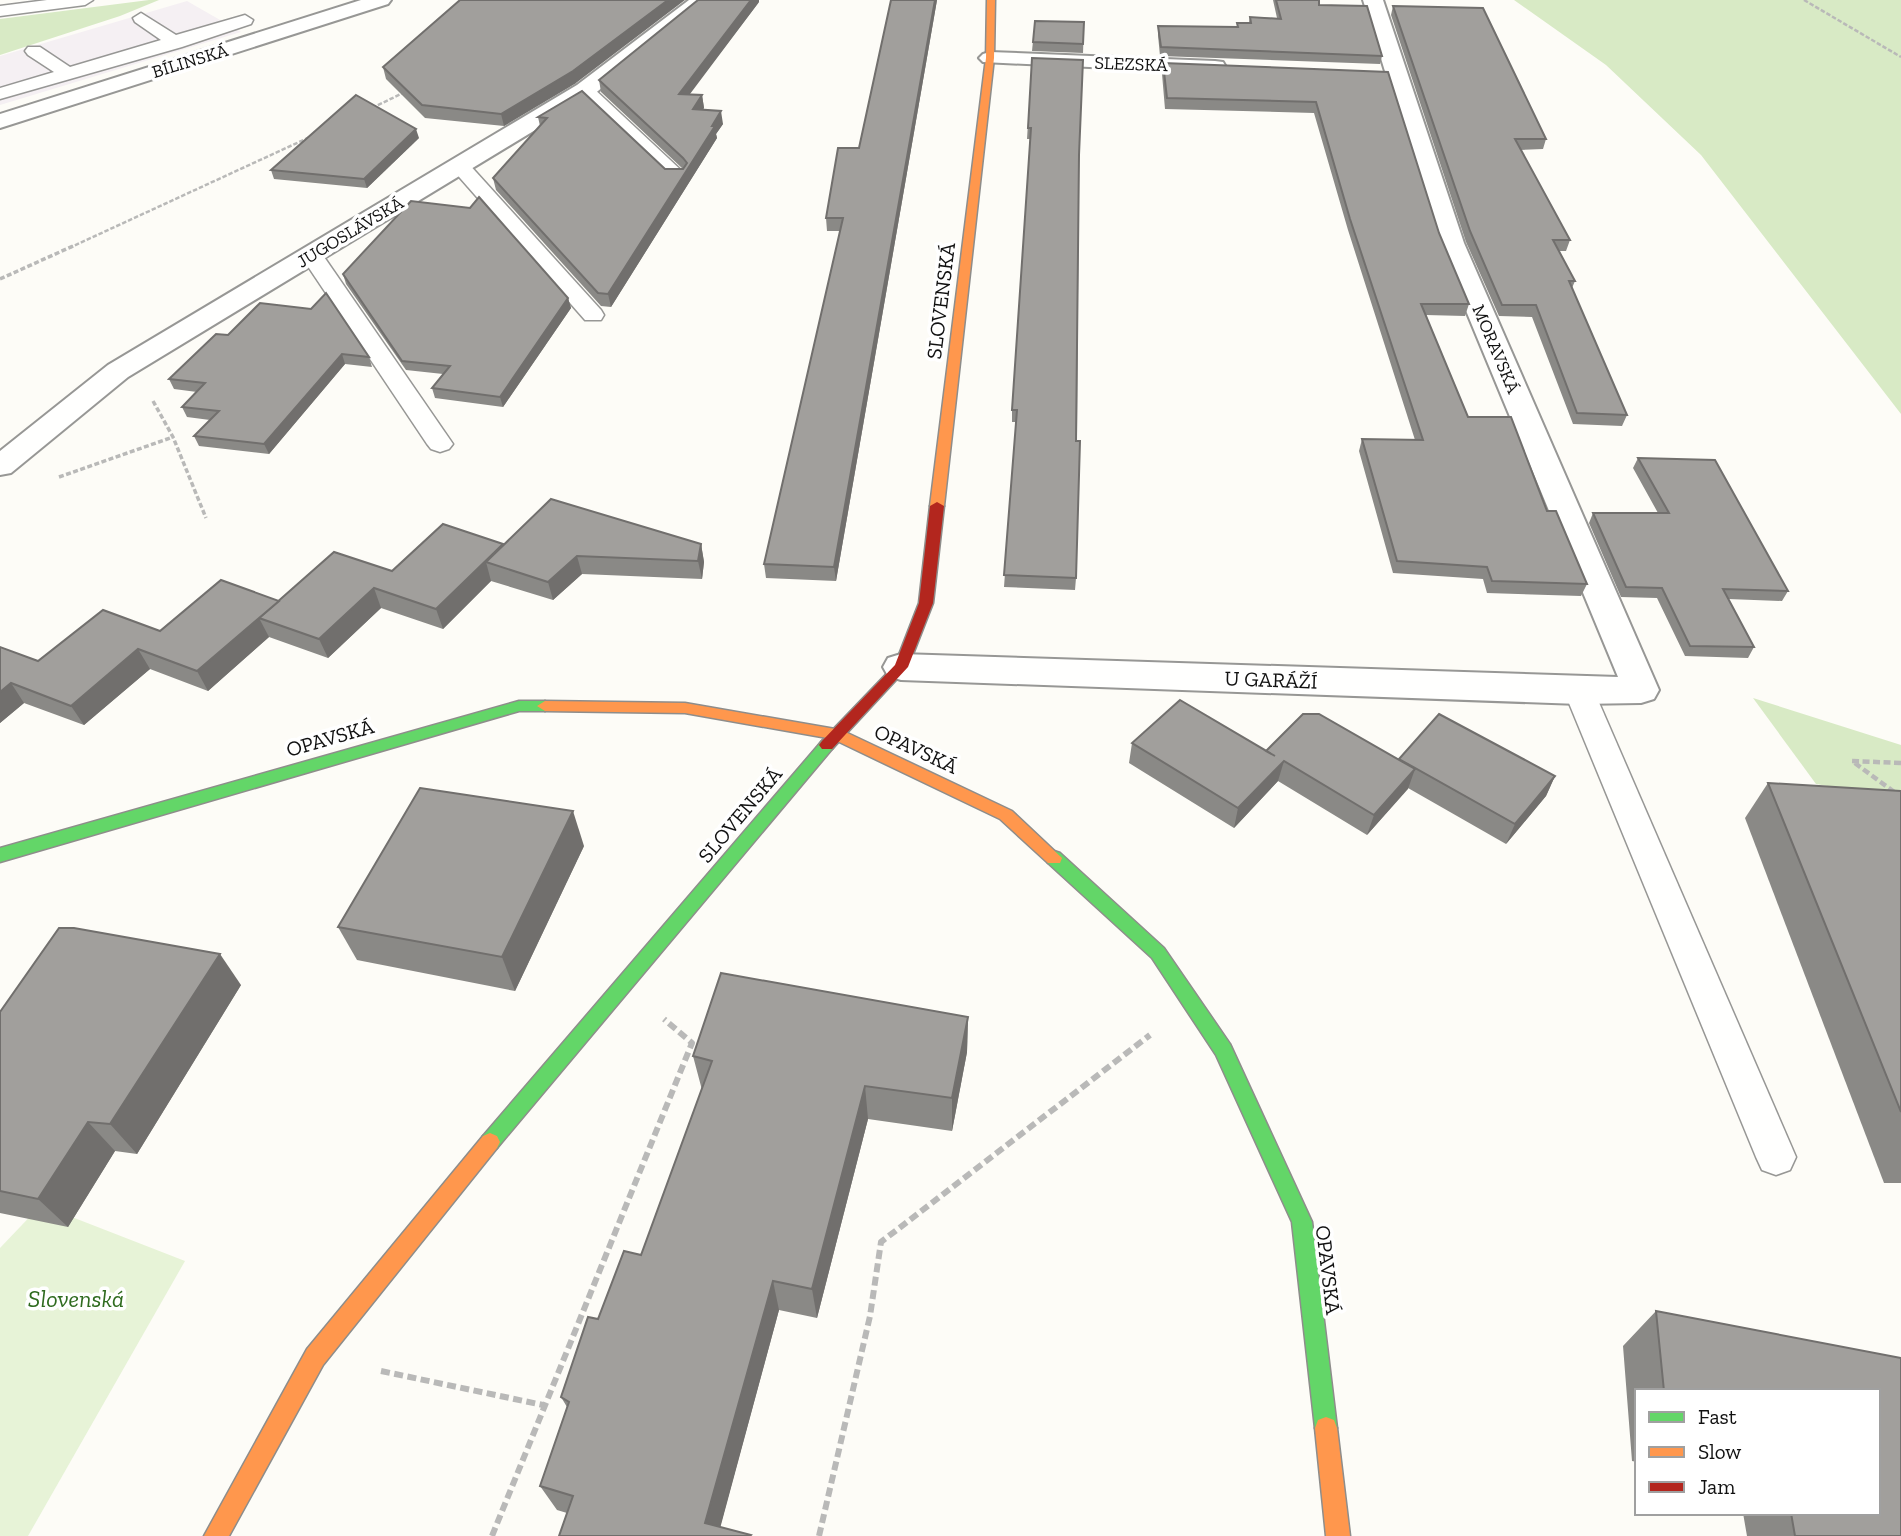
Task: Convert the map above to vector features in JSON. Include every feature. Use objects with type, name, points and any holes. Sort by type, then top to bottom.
[{"type":"street","name":"BÍLINSKÁ","points":[[0,121],[381,0]]},
{"type":"street","name":"JUGOSLÁVSKÁ","points":[[0,466],[118,371],[585,90],[701,0]]},
{"type":"street","name":"SLOVENSKÁ","points":[[216,1536],[315,1357],[623,984],[836,734],[901,667],[926,603],[990,58],[990,0]]},
{"type":"street","name":"MORAVSKÁ","points":[[1373,0],[1384,74],[1451,243],[1641,691]]},
{"type":"street","name":"SLEZSKÁ","points":[[990,58],[1235,68]]},
{"type":"street","name":"U GARÁŽÍ","points":[[901,667],[1641,691]]},
{"type":"street","name":"OPAVSKÁ","points":[[0,855],[519,706],[685,708],[836,734],[1006,815],[1158,953],[1223,1050],[1302,1222],[1338,1536]]},
{"type":"lane","points":[[0,11],[85,0]]},
{"type":"lane","points":[[243,0],[238,10],[245,20],[271,36]]},
{"type":"lane","points":[[141,18],[176,43]]},
{"type":"lane","points":[[0,94],[245,20]]},
{"type":"lane","points":[[34,51],[68,74]]},
{"type":"lane","points":[[585,90],[676,176]]},
{"type":"lane","points":[[460,166],[593,315]]},
{"type":"lane","points":[[312,256],[440,444]]},
{"type":"lane","points":[[1579,691],[1776,1157]]},
{"type":"path","points":[[1804,0],[1901,57]]},
{"type":"path","points":[[367,110],[416,87]]},
{"type":"path","points":[[0,279],[319,133]]},
{"type":"path","points":[[118,371],[148,392],[173,437],[206,518]]},
{"type":"path","points":[[52,480],[173,437]]},
{"type":"path","points":[[1901,763],[1852,761],[1901,797]]},
{"type":"path","points":[[492,1536],[692,1043],[623,984]]},
{"type":"path","points":[[819,1536],[870,1316],[881,1242],[1193,1002]]},
{"type":"path","points":[[315,1357],[544,1405]]},
{"type":"shaded area","points":[[187,1],[241,32],[0,105],[0,56]]},
{"type":"green space","points":[[159,0],[120,16],[0,55],[0,19]]},
{"type":"green space","points":[[1514,0],[1901,0],[1901,414],[1701,155],[1606,65]]},
{"type":"green space","points":[[1753,698],[1901,745],[1901,799],[1816,784]]},
{"type":"green space","name":"Slovenská","points":[[41,1205],[185,1261],[28,1536],[0,1536],[0,1248]]},
{"type":"building","points":[[460,0],[668,0],[573,71],[501,114],[422,105],[383,67]]},
{"type":"building","points":[[698,0],[751,0],[679,94],[702,95],[693,109],[721,111],[712,126],[715,126],[608,294],[598,293],[493,178],[547,118],[538,117],[582,91],[665,169],[683,169],[687,163],[683,158],[599,80]]},
{"type":"building","points":[[891,0],[935,0],[834,567],[764,564],[843,218],[826,218],[838,148],[859,148]]},
{"type":"building","points":[[1276,0],[1319,0],[1319,5],[1367,6],[1382,56],[1161,47],[1158,26],[1238,27],[1237,23],[1251,23],[1250,17],[1281,19]]},
{"type":"building","points":[[1393,6],[1483,8],[1546,139],[1515,139],[1570,240],[1553,240],[1575,281],[1569,281],[1627,415],[1577,413],[1536,305],[1502,305],[1470,231]]},
{"type":"building","points":[[1035,21],[1084,22],[1083,44],[1033,42]]},
{"type":"building","points":[[1032,58],[1083,60],[1079,155],[1076,441],[1080,441],[1076,578],[1004,575],[1017,410],[1012,410],[1031,128],[1028,128]]},
{"type":"building","points":[[1163,63],[1388,72],[1439,233],[1469,304],[1421,304],[1468,417],[1511,417],[1547,511],[1556,511],[1587,584],[1492,581],[1487,567],[1397,561],[1362,439],[1423,440],[1350,219],[1316,102],[1167,98]]},
{"type":"building","points":[[356,95],[416,129],[364,179],[271,170]]},
{"type":"building","points":[[479,197],[568,298],[500,397],[432,388],[450,366],[402,361],[343,274],[411,201],[470,208]]},
{"type":"building","points":[[326,293],[369,357],[342,354],[264,444],[194,436],[219,411],[182,407],[205,383],[169,379],[216,334],[228,335],[260,303],[311,309]]},
{"type":"building","points":[[1638,458],[1715,460],[1788,591],[1723,589],[1754,647],[1690,646],[1662,588],[1626,587],[1593,513],[1669,513]]},
{"type":"building","points":[[551,499],[701,544],[698,561],[577,556],[548,582],[486,562]]},
{"type":"building","points":[[443,524],[503,544],[436,609],[374,588],[319,639],[259,618],[334,552],[392,571]]},
{"type":"building","points":[[221,580],[279,601],[197,671],[138,649],[71,706],[11,683],[0,692],[0,647],[38,661],[103,610],[160,631]]},
{"type":"building","points":[[1180,700],[1266,751],[1303,714],[1319,714],[1415,769],[1374,815],[1284,761],[1238,808],[1132,743]]},
{"type":"building","points":[[1439,714],[1555,776],[1515,824],[1399,759]]},
{"type":"building","points":[[1768,783],[1901,791],[1901,1112]]},
{"type":"building","points":[[420,788],[573,811],[502,957],[338,927]]},
{"type":"building","points":[[59,928],[74,928],[220,954],[110,1124],[88,1122],[38,1199],[0,1191],[0,1012]]},
{"type":"building","points":[[721,973],[968,1017],[952,1098],[865,1086],[812,1289],[773,1281],[705,1523],[751,1535],[559,1536],[573,1496],[540,1486],[569,1402],[561,1397],[588,1317],[598,1319],[624,1251],[641,1255],[712,1061],[693,1056]]},
{"type":"building","points":[[1656,1311],[1901,1358],[1901,1536],[1795,1536],[1791,1515],[1880,1515],[1880,1389],[1664,1389]]},
{"type":"traffic: fast","points":[[0,855],[519,706],[545,706]]},
{"type":"traffic: fast","points":[[490,1142],[827,745]]},
{"type":"traffic: fast","points":[[1054,858],[1158,953],[1223,1050],[1302,1222],[1326,1428]]},
{"type":"traffic: slow","points":[[937,506],[990,58],[991,0]]},
{"type":"traffic: slow","points":[[545,706],[685,708],[836,734],[1006,815],[1054,858]]},
{"type":"traffic: slow","points":[[216,1536],[315,1357],[490,1142]]},
{"type":"traffic: slow","points":[[1326,1428],[1338,1536]]},
{"type":"traffic: jam","points":[[827,745],[901,667],[926,603],[937,506]]}]
